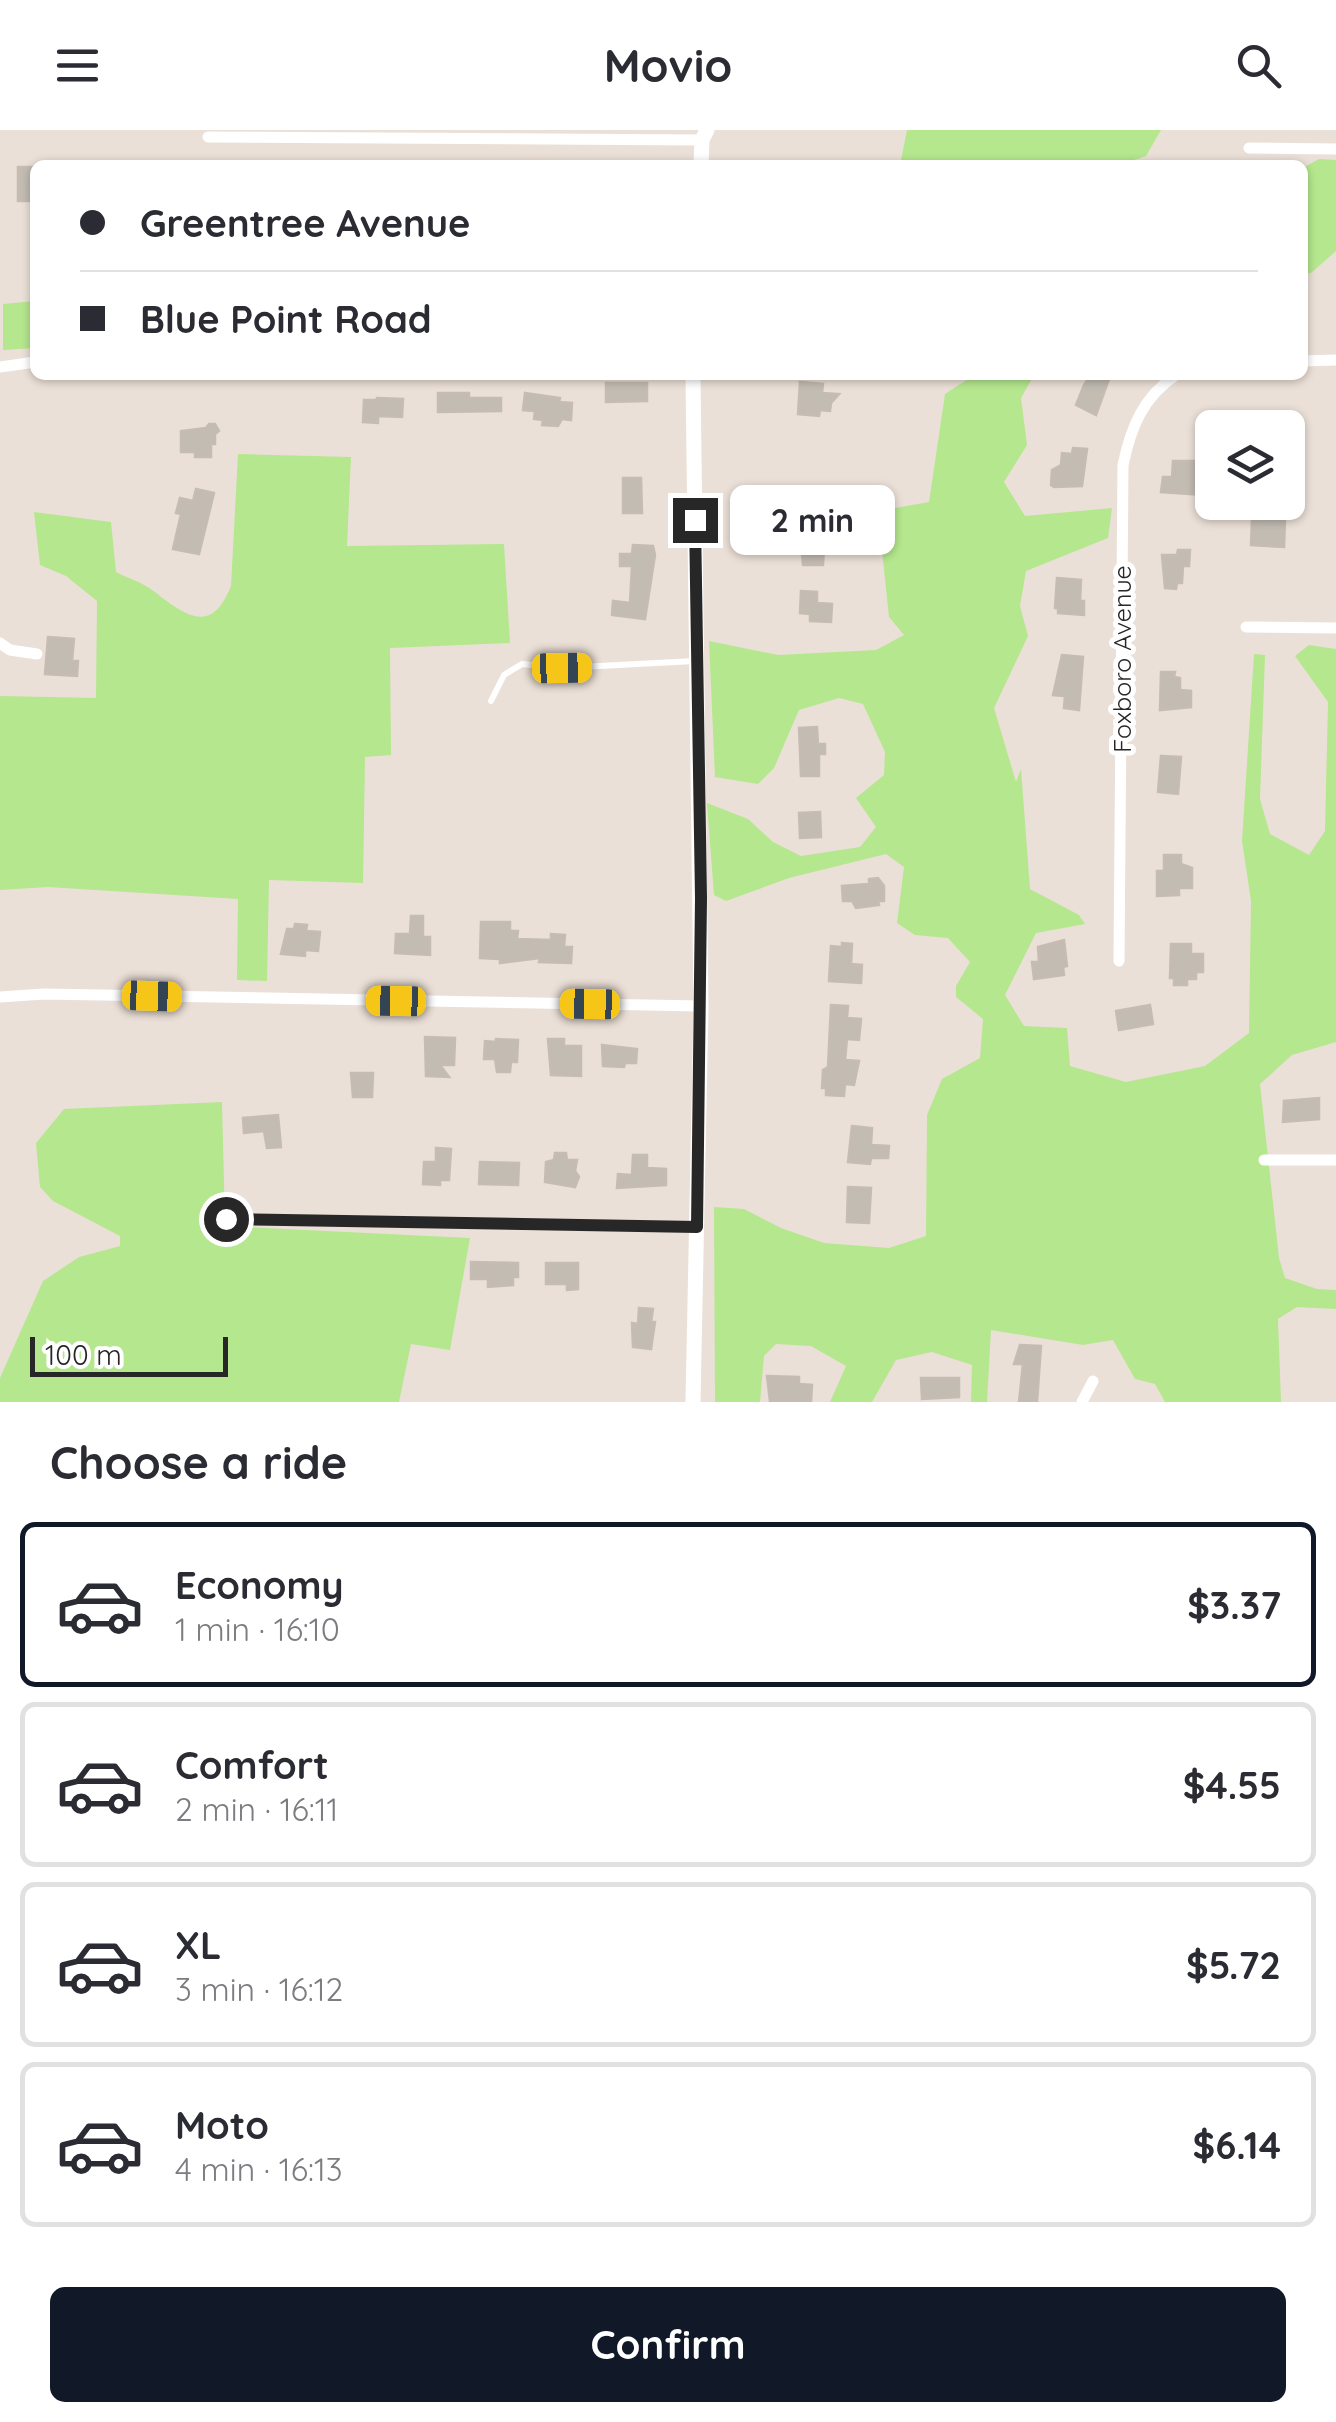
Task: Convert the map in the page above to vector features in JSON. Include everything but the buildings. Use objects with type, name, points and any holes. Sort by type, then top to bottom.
[{"type":"street","points":[[208,137],[704,135],[702,160]]},
{"type":"street","points":[[1249,148],[1336,149]]},
{"type":"street","points":[[1308,360],[1336,360]]},
{"type":"street","points":[[0,367],[30,363]]},
{"type":"street","points":[[693,380],[701,1006],[693,1402]]},
{"type":"street","name":"Foxboro Avenue","points":[[1119,961],[1123,465],[1132,426],[1158,388],[1169,380]]},
{"type":"street","points":[[1246,627],[1336,628]]},
{"type":"street","points":[[0,643],[10,650],[37,654]]},
{"type":"street","points":[[3,996],[701,1006]]},
{"type":"street","points":[[1264,1160],[1336,1160]]},
{"type":"street","points":[[226,1219],[697,1227]]},
{"type":"street","points":[[1082,1402],[1093,1382]]},
{"type":"lane","points":[[491,701],[504,675],[522,664],[562,668],[696,661]]},
{"type":"green space","points":[[907,130],[1161,130],[1146,156],[1134,160],[901,160]]},
{"type":"green space","points":[[1319,159],[1336,160],[1336,251],[1308,273],[1308,165]]},
{"type":"green space","points":[[30,301],[30,348],[3,350],[3,304]]},
{"type":"green space","points":[[966,380],[1031,380],[1021,398],[1027,445],[1004,482],[1025,516],[1112,508],[1108,538],[1026,571],[1020,606],[1028,636],[994,708],[1016,782],[1021,769],[1030,889],[1079,915],[1085,924],[1036,933],[1005,995],[1024,1026],[1067,1028],[1070,1066],[1126,1082],[1205,1066],[1249,1033],[1251,901],[1242,841],[1254,654],[1265,655],[1260,799],[1270,834],[1309,855],[1325,831],[1328,702],[1295,656],[1309,645],[1336,649],[1336,1042],[1292,1055],[1260,1084],[1279,1258],[1285,1278],[1317,1289],[1336,1290],[1336,1309],[1297,1307],[1278,1319],[1281,1402],[1165,1402],[1155,1384],[1135,1379],[1113,1340],[1083,1345],[991,1330],[987,1402],[971,1402],[972,1365],[932,1352],[896,1360],[872,1402],[830,1402],[846,1366],[811,1346],[776,1344],[764,1356],[760,1402],[715,1402],[714,1207],[744,1209],[781,1228],[824,1243],[889,1248],[926,1236],[927,1115],[942,1079],[980,1058],[983,1019],[956,997],[956,986],[970,962],[948,938],[915,935],[897,923],[904,867],[886,854],[789,878],[726,901],[714,895],[707,803],[748,819],[773,842],[801,856],[860,847],[876,827],[856,798],[884,775],[885,752],[863,704],[839,698],[799,710],[774,768],[758,784],[715,777],[709,641],[778,655],[876,650],[904,635],[889,617],[882,551],[871,520],[884,510],[929,502],[945,394]]},
{"type":"green space","points":[[238,454],[351,457],[347,546],[504,544],[510,643],[390,648],[391,755],[365,757],[363,883],[269,880],[267,981],[237,980],[238,899],[48,887],[0,890],[0,696],[96,698],[97,601],[66,576],[40,565],[34,512],[111,522],[116,572],[148,587],[185,612],[205,616],[223,602],[231,586]]},
{"type":"green space","points":[[222,1102],[225,1226],[470,1238],[450,1350],[411,1344],[399,1402],[0,1402],[0,1378],[43,1281],[79,1257],[120,1246],[120,1236],[53,1201],[40,1187],[36,1143],[64,1109]]},
{"type":"route","points":[[226,1219],[697,1227],[701,898],[695,520]]}]
